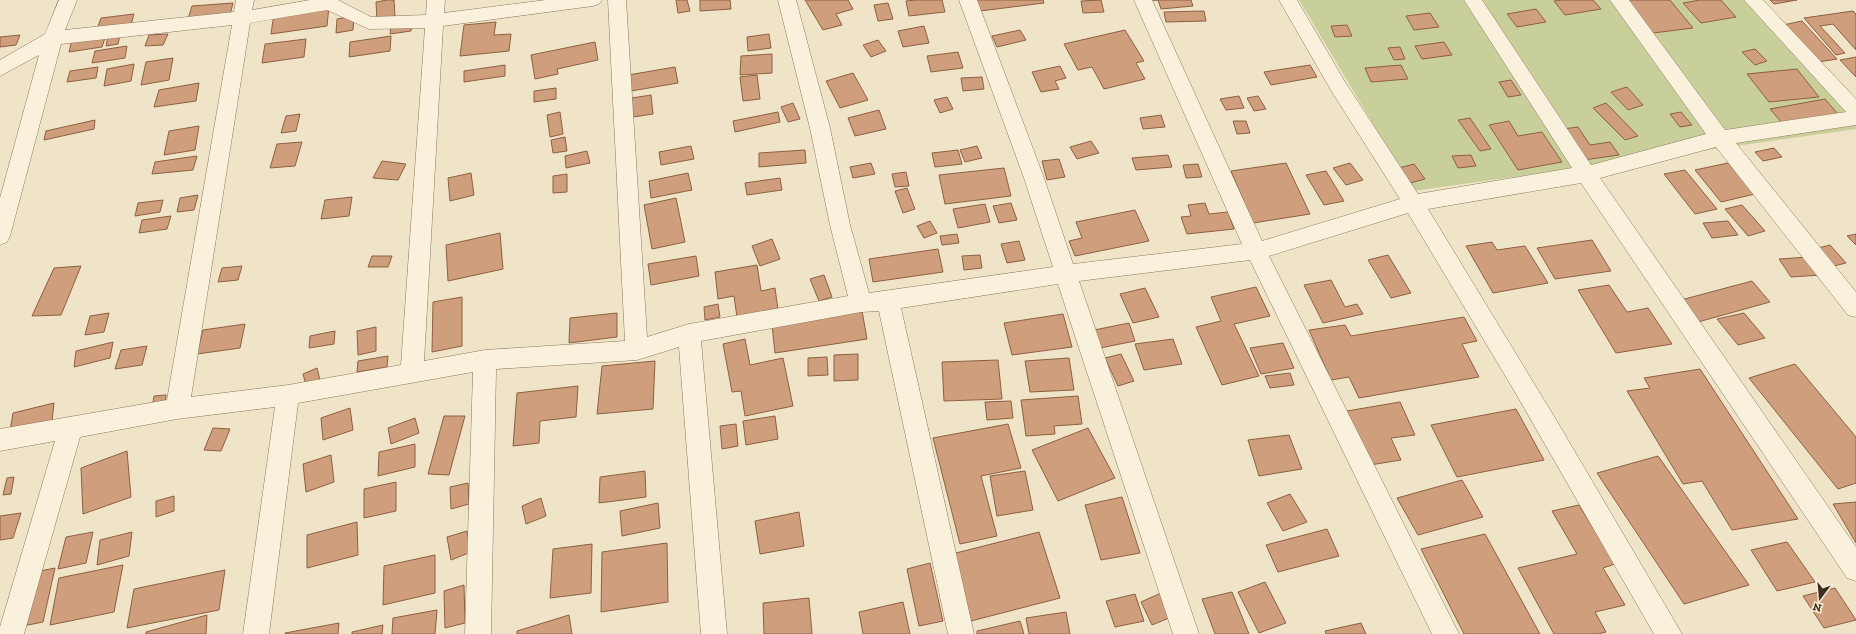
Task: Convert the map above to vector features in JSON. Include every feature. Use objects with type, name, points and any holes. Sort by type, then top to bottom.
[{"type":"street","points":[[0,236],[53,38],[68,0]]},
{"type":"street","points":[[412,372],[436,0]]},
{"type":"street","points":[[0,69],[53,38],[244,9],[329,3],[369,23],[435,21],[594,0]]},
{"type":"street","points":[[618,0],[637,350]]},
{"type":"street","points":[[788,0],[820,128],[840,225],[861,303]]},
{"type":"street","points":[[968,0],[1034,178],[1064,274],[1186,634]]},
{"type":"street","points":[[1143,0],[1256,251],[1446,634]]},
{"type":"street","points":[[1288,0],[1332,77],[1413,203],[1514,367],[1669,634]]},
{"type":"street","points":[[1473,0],[1586,174],[1856,569]]},
{"type":"street","points":[[1619,0],[1720,138],[1856,308]]},
{"type":"street","points":[[1753,0],[1856,111]]},
{"type":"street","points":[[177,409],[244,9]]},
{"type":"street","points":[[0,440],[177,409],[288,395],[485,360],[637,350],[689,334],[861,303],[888,301],[1064,274],[1256,251],[1413,203],[1586,174],[1720,138],[1856,118]]},
{"type":"street","points":[[888,301],[961,634]]},
{"type":"street","points":[[689,334],[714,634]]},
{"type":"street","points":[[478,634],[485,360]]},
{"type":"street","points":[[256,634],[288,395]]},
{"type":"street","points":[[11,634],[71,428]]},
{"type":"green space","points":[[1299,0],[1758,0],[1856,106],[1856,129],[1413,191]]},
{"type":"building","points":[[394,0],[395,16],[377,20],[376,2]]},
{"type":"building","points":[[676,0],[687,0],[690,11],[678,13]]},
{"type":"building","points":[[700,0],[730,0],[731,9],[700,11]]},
{"type":"building","points":[[805,0],[848,0],[853,9],[836,14],[842,25],[823,30]]},
{"type":"building","points":[[942,0],[945,12],[909,16],[906,1]]},
{"type":"building","points":[[977,0],[1043,0],[1044,3],[980,11]]},
{"type":"building","points":[[1101,0],[1104,12],[1083,13],[1081,1]]},
{"type":"building","points":[[1158,0],[1191,0],[1193,6],[1161,9]]},
{"type":"building","points":[[1593,0],[1601,9],[1565,15],[1554,1]]},
{"type":"building","points":[[1628,0],[1670,0],[1693,28],[1653,33]]},
{"type":"building","points":[[1700,0],[1721,0],[1736,17],[1701,23],[1683,3]]},
{"type":"building","points":[[1770,0],[1797,0],[1774,4]]},
{"type":"building","points":[[233,3],[230,15],[188,19],[192,6]]},
{"type":"building","points":[[888,3],[893,19],[878,21],[874,5]]},
{"type":"building","points":[[329,6],[327,26],[271,34],[274,13]]},
{"type":"building","points":[[1536,9],[1546,22],[1517,27],[1507,14]]},
{"type":"building","points":[[1204,11],[1206,21],[1166,22],[1164,12]]},
{"type":"building","points":[[1853,11],[1856,14],[1856,50],[1833,24],[1820,26],[1845,53],[1836,55],[1804,18]]},
{"type":"building","points":[[1430,13],[1439,27],[1414,30],[1406,16]]},
{"type":"building","points":[[134,14],[130,28],[96,32],[101,18]]},
{"type":"building","points":[[354,16],[353,30],[336,33],[337,19]]},
{"type":"building","points":[[1802,21],[1837,59],[1818,62],[1783,25]]},
{"type":"building","points":[[412,22],[411,31],[390,34],[391,25]]},
{"type":"building","points":[[496,22],[494,35],[511,34],[509,51],[460,56],[464,25]]},
{"type":"building","points":[[1347,25],[1352,36],[1335,37],[1331,26]]},
{"type":"building","points":[[924,26],[929,43],[903,47],[898,31]]},
{"type":"building","points":[[1020,30],[1026,40],[997,47],[992,36]]},
{"type":"building","points":[[1125,30],[1144,61],[1136,63],[1145,79],[1104,89],[1092,67],[1078,70],[1064,44]]},
{"type":"building","points":[[168,34],[163,45],[145,46],[149,35]]},
{"type":"building","points":[[769,34],[771,48],[748,51],[747,37]]},
{"type":"building","points":[[20,35],[16,45],[0,47],[0,37]]},
{"type":"building","points":[[106,35],[102,47],[69,52],[72,40]]},
{"type":"building","points":[[120,35],[118,44],[106,46],[108,36]]},
{"type":"building","points":[[391,36],[390,51],[349,57],[350,42]]},
{"type":"building","points":[[306,39],[304,57],[262,63],[265,44]]},
{"type":"building","points":[[878,40],[886,51],[871,57],[863,45]]},
{"type":"building","points":[[595,42],[598,60],[557,69],[558,74],[535,79],[531,55]]},
{"type":"building","points":[[1444,42],[1452,55],[1422,59],[1415,46]]},
{"type":"building","points":[[127,46],[125,58],[92,63],[95,51]]},
{"type":"building","points":[[1400,47],[1405,59],[1394,60],[1388,48]]},
{"type":"building","points":[[1755,49],[1767,61],[1755,65],[1742,52]]},
{"type":"building","points":[[958,52],[963,68],[931,72],[927,56]]},
{"type":"building","points":[[772,54],[772,73],[740,75],[741,56]]},
{"type":"building","points":[[1856,57],[1856,77],[1840,60]]},
{"type":"building","points":[[173,58],[169,80],[141,85],[146,62]]},
{"type":"building","points":[[134,64],[131,81],[104,86],[107,69]]},
{"type":"building","points":[[505,65],[505,76],[464,82],[464,71]]},
{"type":"building","points":[[1310,65],[1317,77],[1271,85],[1264,72]]},
{"type":"building","points":[[1401,65],[1408,79],[1371,82],[1365,68]]},
{"type":"building","points":[[1060,66],[1066,78],[1055,81],[1059,89],[1041,92],[1032,72]]},
{"type":"building","points":[[98,67],[96,78],[67,82],[70,71]]},
{"type":"building","points":[[675,67],[678,83],[631,91],[628,75]]},
{"type":"building","points":[[1797,69],[1819,97],[1769,102],[1747,74]]},
{"type":"building","points":[[853,73],[868,100],[840,108],[826,81]]},
{"type":"building","points":[[757,75],[760,99],[743,101],[740,77]]},
{"type":"building","points":[[982,77],[984,89],[963,91],[961,78]]},
{"type":"building","points":[[1511,80],[1521,95],[1508,97],[1499,82]]},
{"type":"building","points":[[199,83],[196,101],[154,107],[159,90]]},
{"type":"building","points":[[1627,87],[1643,105],[1628,110],[1611,92]]},
{"type":"building","points":[[556,88],[556,99],[534,102],[534,91]]},
{"type":"building","points":[[651,95],[653,114],[633,117],[632,98]]},
{"type":"building","points":[[1239,96],[1244,108],[1226,110],[1220,99]]},
{"type":"building","points":[[1258,96],[1266,109],[1254,111],[1247,98]]},
{"type":"building","points":[[947,97],[953,109],[940,113],[934,100]]},
{"type":"building","points":[[1825,99],[1838,114],[1783,124],[1770,109]]},
{"type":"building","points":[[793,103],[800,119],[788,122],[781,107]]},
{"type":"building","points":[[1606,103],[1638,136],[1625,140],[1593,108]]},
{"type":"building","points":[[879,110],[886,129],[855,136],[848,118]]},
{"type":"building","points":[[560,112],[563,134],[550,137],[547,115]]},
{"type":"building","points":[[778,112],[780,122],[735,132],[733,121]]},
{"type":"building","points":[[1681,112],[1692,125],[1680,127],[1670,114]]},
{"type":"building","points":[[300,114],[296,131],[281,133],[286,116]]},
{"type":"building","points":[[1161,115],[1165,127],[1143,129],[1140,118]]},
{"type":"building","points":[[1470,118],[1491,149],[1480,151],[1458,120]]},
{"type":"building","points":[[95,120],[94,129],[44,140],[46,131]]},
{"type":"building","points":[[1233,121],[1246,121],[1250,133],[1237,134]]},
{"type":"building","points":[[1509,121],[1518,136],[1542,132],[1562,162],[1518,170],[1489,125]]},
{"type":"building","points":[[199,126],[195,150],[164,155],[169,131]]},
{"type":"building","points":[[1578,127],[1590,145],[1610,142],[1619,155],[1584,160],[1563,129]]},
{"type":"building","points":[[565,137],[567,151],[553,153],[551,140]]},
{"type":"building","points":[[1091,141],[1099,153],[1077,159],[1070,147]]},
{"type":"building","points":[[302,142],[295,166],[270,168],[277,144]]},
{"type":"building","points":[[691,146],[694,159],[661,165],[659,152]]},
{"type":"building","points":[[977,146],[982,158],[965,162],[960,150]]},
{"type":"building","points":[[1774,148],[1782,157],[1763,161],[1755,152]]},
{"type":"building","points":[[805,150],[806,163],[759,167],[759,153]]},
{"type":"building","points":[[958,150],[962,164],[935,167],[932,153]]},
{"type":"building","points":[[587,151],[590,163],[566,168],[565,156]]},
{"type":"building","points":[[1168,155],[1172,167],[1136,170],[1132,158]]},
{"type":"building","points":[[1471,155],[1476,166],[1458,168],[1452,156]]},
{"type":"building","points":[[197,156],[193,170],[152,174],[155,162]]},
{"type":"building","points":[[1059,159],[1065,177],[1047,180],[1042,161]]},
{"type":"building","points":[[382,161],[406,164],[398,180],[373,178]]},
{"type":"building","points":[[871,163],[875,174],[853,178],[850,167]]},
{"type":"building","points":[[1286,163],[1310,214],[1253,223],[1231,171]]},
{"type":"building","points":[[1350,163],[1363,180],[1346,185],[1333,168]]},
{"type":"building","points":[[1728,163],[1755,194],[1721,202],[1695,170]]},
{"type":"building","points":[[1198,164],[1202,177],[1186,178],[1183,165]]},
{"type":"building","points":[[1414,164],[1425,179],[1410,183],[1399,168]]},
{"type":"building","points":[[1004,168],[1011,196],[945,204],[939,175]]},
{"type":"building","points":[[1685,170],[1717,209],[1695,214],[1664,174]]},
{"type":"building","points":[[1326,171],[1344,201],[1324,205],[1306,175]]},
{"type":"building","points":[[906,172],[909,186],[895,187],[892,174]]},
{"type":"building","points":[[471,173],[474,195],[450,201],[448,178]]},
{"type":"building","points":[[688,173],[692,190],[651,198],[649,181]]},
{"type":"building","points":[[567,174],[567,192],[553,193],[553,176]]},
{"type":"building","points":[[780,178],[782,190],[747,195],[745,183]]},
{"type":"building","points":[[907,188],[915,209],[903,213],[895,191]]},
{"type":"building","points":[[198,195],[194,210],[177,212],[180,198]]},
{"type":"building","points":[[352,197],[349,216],[321,219],[325,200]]},
{"type":"building","points":[[676,198],[685,242],[652,249],[644,205]]},
{"type":"building","points":[[163,200],[160,212],[135,216],[138,203]]},
{"type":"building","points":[[1011,203],[1017,220],[999,223],[993,206]]},
{"type":"building","points":[[1205,203],[1209,214],[1228,212],[1234,229],[1187,234],[1181,217],[1191,216],[1188,205]]},
{"type":"building","points":[[985,204],[990,222],[958,228],[953,209]]},
{"type":"building","points":[[1742,205],[1765,231],[1748,236],[1725,209]]},
{"type":"building","points":[[1135,210],[1149,241],[1075,256],[1069,241],[1082,238],[1076,222]]},
{"type":"building","points":[[171,216],[167,229],[139,233],[142,220]]},
{"type":"building","points":[[930,221],[937,233],[924,238],[917,226]]},
{"type":"building","points":[[1728,221],[1738,235],[1712,238],[1703,223]]},
{"type":"building","points":[[500,233],[503,269],[448,281],[446,245]]},
{"type":"building","points":[[957,234],[959,243],[942,245],[940,236]]},
{"type":"building","points":[[1856,234],[1856,245],[1847,236]]},
{"type":"building","points":[[772,239],[780,259],[760,266],[752,246]]},
{"type":"building","points":[[1592,240],[1611,271],[1555,279],[1537,248]]},
{"type":"building","points":[[1019,241],[1025,260],[1007,263],[1001,244]]},
{"type":"building","points":[[1492,242],[1497,250],[1525,246],[1548,283],[1493,293],[1466,246]]},
{"type":"building","points":[[1830,245],[1846,263],[1834,266],[1818,248]]},
{"type":"building","points":[[938,249],[943,272],[873,282],[869,259]]},
{"type":"building","points":[[980,255],[982,268],[964,270],[962,256]]},
{"type":"building","points":[[1388,255],[1411,293],[1391,298],[1368,260]]},
{"type":"building","points":[[372,256],[392,256],[388,267],[368,267]]},
{"type":"building","points":[[696,256],[699,276],[651,285],[648,264]]},
{"type":"building","points":[[1809,257],[1821,275],[1791,277],[1779,259]]},
{"type":"building","points":[[757,265],[761,291],[775,288],[778,310],[737,317],[734,296],[718,299],[715,272]]},
{"type":"building","points":[[81,266],[61,315],[32,316],[54,268]]},
{"type":"building","points":[[242,266],[238,280],[218,282],[222,268]]},
{"type":"building","points":[[824,275],[832,297],[819,301],[810,279]]},
{"type":"building","points":[[1331,280],[1345,307],[1357,304],[1363,314],[1323,323],[1304,285]]},
{"type":"building","points":[[1752,281],[1770,302],[1698,322],[1681,300]]},
{"type":"building","points":[[1609,285],[1627,312],[1648,308],[1672,344],[1616,353],[1578,290]]},
{"type":"building","points":[[1256,287],[1270,316],[1234,324],[1259,376],[1222,385],[1196,327],[1221,321],[1211,297]]},
{"type":"building","points":[[1145,288],[1159,317],[1133,323],[1120,294]]},
{"type":"building","points":[[462,297],[462,346],[432,352],[433,302]]},
{"type":"building","points":[[718,304],[720,317],[705,320],[704,307]]},
{"type":"building","points":[[862,311],[867,339],[775,353],[772,325]]},
{"type":"building","points":[[109,313],[104,332],[85,335],[90,316]]},
{"type":"building","points":[[617,313],[617,337],[569,343],[570,318]]},
{"type":"building","points":[[1744,313],[1765,338],[1738,345],[1717,319]]},
{"type":"building","points":[[1063,314],[1072,347],[1012,355],[1004,323]]},
{"type":"building","points":[[1464,317],[1477,341],[1462,344],[1479,377],[1359,398],[1349,377],[1331,380],[1309,330],[1345,325],[1351,336]]},
{"type":"building","points":[[1129,323],[1135,341],[1100,348],[1094,330]]},
{"type":"building","points":[[245,324],[240,348],[197,354],[203,330]]},
{"type":"building","points":[[376,327],[376,351],[358,355],[357,331]]},
{"type":"building","points":[[335,331],[334,344],[309,348],[310,336]]},
{"type":"building","points":[[745,339],[750,365],[783,358],[793,406],[745,416],[741,391],[732,392],[723,344]]},
{"type":"building","points":[[1173,339],[1182,364],[1144,370],[1135,344]]},
{"type":"building","points":[[113,342],[110,358],[74,367],[76,351]]},
{"type":"building","points":[[1283,343],[1294,368],[1261,374],[1250,348]]},
{"type":"building","points":[[147,346],[142,365],[115,369],[121,350]]},
{"type":"building","points":[[858,354],[858,380],[834,381],[834,355]]},
{"type":"building","points":[[1121,354],[1134,381],[1118,386],[1105,358]]},
{"type":"building","points":[[388,356],[387,367],[357,372],[358,361]]},
{"type":"building","points":[[827,357],[828,375],[808,376],[808,358]]},
{"type":"building","points":[[1069,358],[1074,390],[1030,392],[1025,361]]},
{"type":"building","points":[[998,360],[1002,399],[944,401],[942,362]]},
{"type":"building","points":[[655,361],[653,409],[597,414],[602,366]]},
{"type":"building","points":[[1795,364],[1856,437],[1856,483],[1838,489],[1749,378]]},
{"type":"building","points":[[317,368],[321,384],[307,389],[303,374]]},
{"type":"building","points":[[1700,369],[1798,519],[1732,530],[1702,481],[1683,484],[1627,391],[1650,388],[1644,378]]},
{"type":"building","points":[[1290,373],[1294,385],[1270,388],[1265,376]]},
{"type":"building","points":[[578,386],[576,417],[540,421],[539,443],[513,446],[517,393]]},
{"type":"building","points":[[166,395],[165,405],[152,408],[154,396]]},
{"type":"building","points":[[1078,396],[1082,424],[1054,426],[1055,434],[1026,436],[1021,400]]},
{"type":"building","points":[[1011,401],[1013,418],[987,420],[985,402]]},
{"type":"building","points":[[1400,402],[1415,435],[1391,438],[1401,460],[1370,465],[1347,411]]},
{"type":"building","points":[[54,403],[52,421],[10,431],[13,413]]},
{"type":"building","points":[[350,408],[353,430],[323,440],[321,418]]},
{"type":"building","points":[[1516,409],[1544,460],[1457,477],[1431,425]]},
{"type":"building","points":[[444,416],[465,416],[449,475],[428,474]]},
{"type":"building","points":[[775,416],[778,439],[746,445],[743,421]]},
{"type":"building","points":[[415,418],[419,433],[391,444],[388,428]]},
{"type":"building","points":[[736,424],[738,446],[722,449],[720,426]]},
{"type":"building","points":[[1008,424],[1021,468],[981,476],[997,536],[960,544],[933,438]]},
{"type":"building","points":[[213,428],[230,429],[221,451],[204,450]]},
{"type":"building","points":[[1088,428],[1115,478],[1058,501],[1032,450]]},
{"type":"building","points":[[1289,435],[1302,469],[1259,476],[1248,440]]},
{"type":"building","points":[[415,444],[415,467],[378,476],[379,452]]},
{"type":"building","points":[[127,451],[131,497],[83,514],[81,468]]},
{"type":"building","points":[[331,455],[334,482],[306,492],[303,464]]},
{"type":"building","points":[[1658,456],[1749,585],[1684,604],[1597,473]]},
{"type":"building","points":[[645,471],[646,497],[599,503],[600,477]]},
{"type":"building","points":[[1025,471],[1033,510],[997,516],[990,476]]},
{"type":"building","points":[[14,477],[11,494],[3,495],[7,478]]},
{"type":"building","points":[[1462,480],[1483,517],[1418,535],[1397,498]]},
{"type":"building","points":[[396,482],[396,511],[364,518],[364,489]]},
{"type":"building","points":[[468,483],[469,504],[451,509],[450,487]]},
{"type":"building","points":[[1290,494],[1307,522],[1283,531],[1267,503]]},
{"type":"building","points":[[174,496],[174,511],[156,517],[156,501]]},
{"type":"building","points":[[1122,497],[1140,553],[1101,560],[1085,505]]},
{"type":"building","points":[[541,498],[546,516],[526,524],[522,506]]},
{"type":"building","points":[[1856,502],[1856,543],[1833,504]]},
{"type":"building","points":[[658,503],[660,528],[622,536],[620,511]]},
{"type":"building","points":[[1579,505],[1615,564],[1603,568],[1625,605],[1595,612],[1606,632],[1598,634],[1554,634],[1518,568],[1577,554],[1552,511]]},
{"type":"building","points":[[799,512],[804,546],[760,554],[755,521]]},
{"type":"building","points":[[21,513],[13,538],[0,540],[0,516]]},
{"type":"building","points":[[357,522],[358,555],[307,568],[307,535]]},
{"type":"building","points":[[1327,529],[1339,556],[1278,572],[1266,545]]},
{"type":"building","points":[[467,531],[471,552],[451,560],[447,537]]},
{"type":"building","points":[[93,532],[86,563],[58,569],[66,537]]},
{"type":"building","points":[[132,532],[129,556],[97,565],[100,540]]},
{"type":"building","points":[[1039,532],[1060,598],[967,622],[948,555]]},
{"type":"building","points":[[1485,534],[1540,634],[1464,634],[1421,549]]},
{"type":"building","points":[[1787,542],[1815,582],[1777,591],[1751,550]]},
{"type":"building","points":[[667,543],[668,602],[601,612],[602,552]]},
{"type":"building","points":[[592,544],[591,593],[550,598],[553,549]]},
{"type":"building","points":[[435,555],[435,593],[383,605],[384,566]]},
{"type":"building","points":[[930,563],[943,621],[919,626],[907,569]]},
{"type":"building","points":[[123,565],[114,612],[50,625],[59,578]]},
{"type":"building","points":[[55,568],[43,622],[18,627],[30,573]]},
{"type":"building","points":[[225,570],[219,610],[127,628],[134,589]]},
{"type":"building","points":[[1265,582],[1286,623],[1259,633],[1238,592]]},
{"type":"building","points":[[464,585],[465,623],[445,628],[444,591]]},
{"type":"building","points":[[1835,588],[1856,620],[1824,628],[1803,596]]},
{"type":"building","points":[[1232,592],[1249,634],[1215,634],[1202,599]]},
{"type":"building","points":[[1161,593],[1174,616],[1152,625],[1141,602]]},
{"type":"building","points":[[1135,594],[1144,621],[1115,627],[1106,601]]},
{"type":"building","points":[[809,598],[812,634],[764,634],[763,603]]},
{"type":"building","points":[[903,602],[910,634],[863,634],[859,612]]},
{"type":"building","points":[[437,610],[435,634],[392,634],[393,618]]},
{"type":"building","points":[[1066,612],[1070,634],[1029,634],[1026,618]]},
{"type":"building","points":[[207,615],[206,634],[146,634],[146,632]]},
{"type":"building","points":[[569,615],[572,634],[517,634],[517,631]]},
{"type":"building","points":[[1020,621],[1024,634],[977,634],[977,631]]},
{"type":"building","points":[[339,623],[338,634],[285,634],[285,633]]},
{"type":"building","points":[[1361,623],[1366,634],[1326,634],[1325,631]]},
{"type":"building","points":[[383,625],[382,634],[352,634],[352,632]]}]
